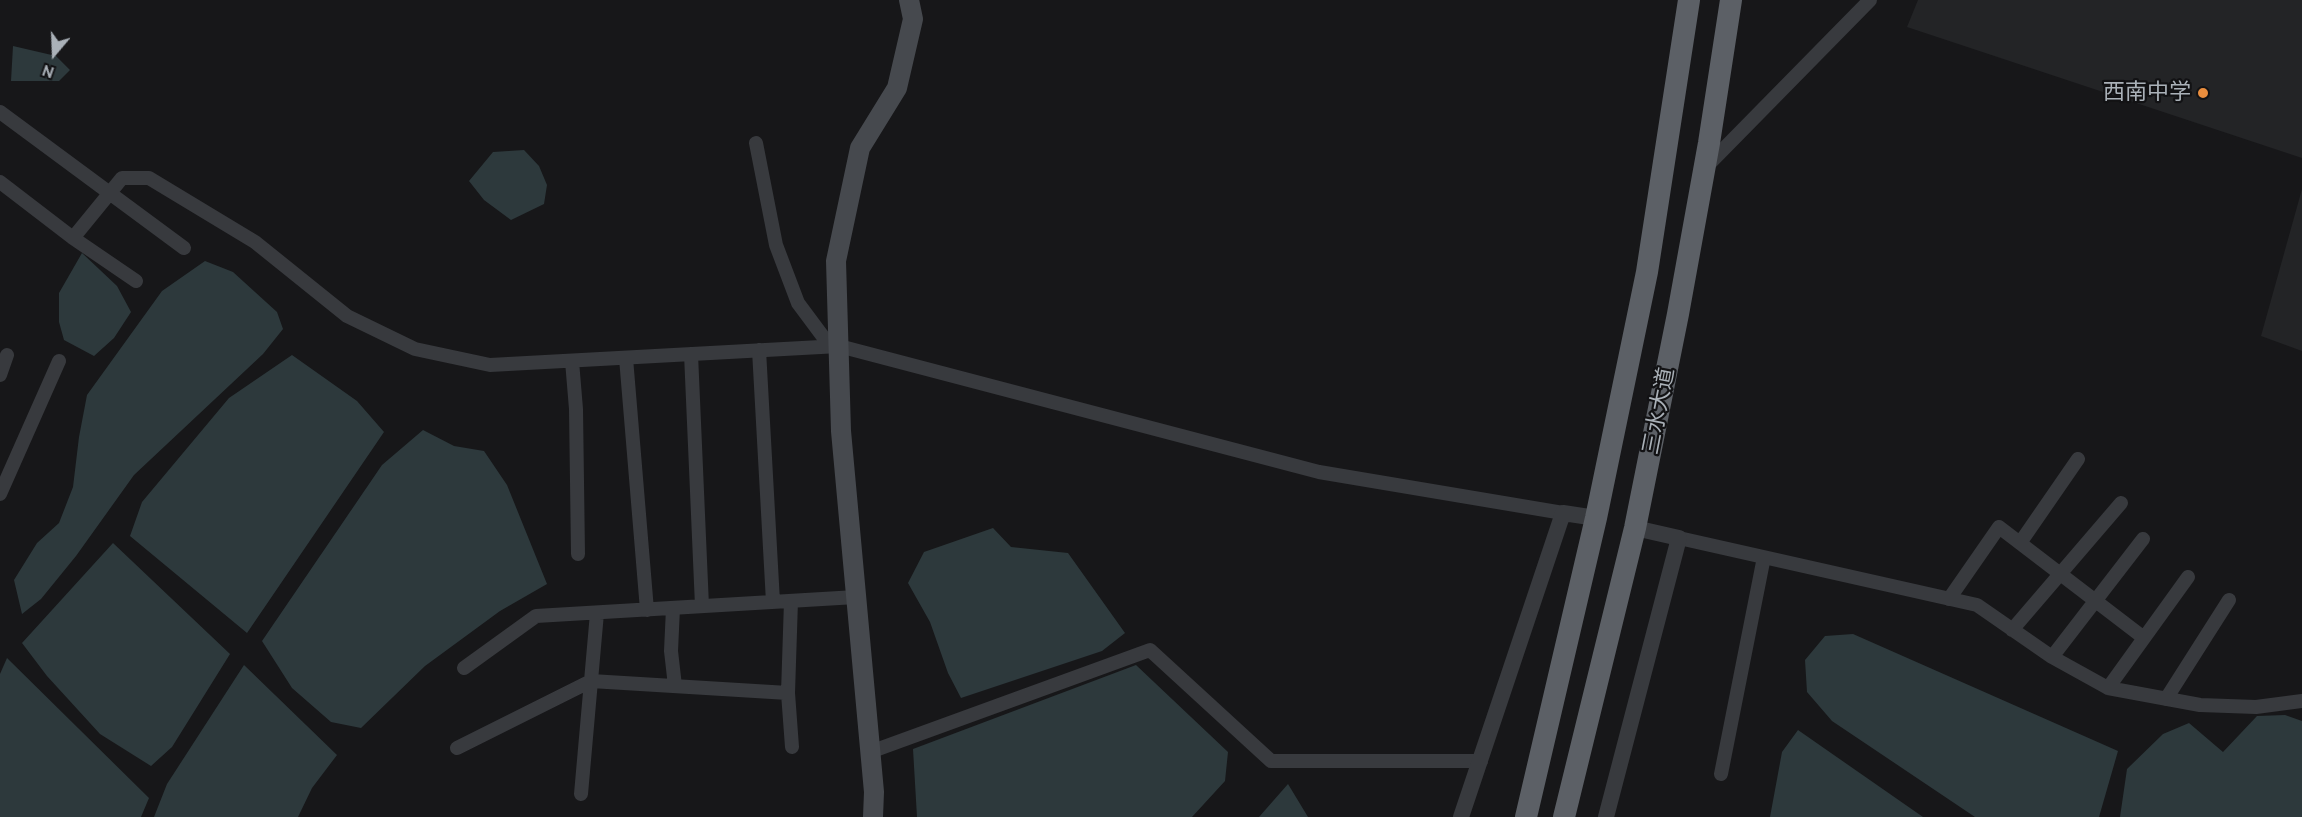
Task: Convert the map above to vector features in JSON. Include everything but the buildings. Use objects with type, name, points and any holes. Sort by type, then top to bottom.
[{"type":"highway","name":"三水大道","points":[[1526,817],[1596,518],[1647,272],[1689,0]]},
{"type":"highway","name":"三水大道","points":[[1564,817],[1635,528],[1678,314],[1731,0]]},
{"type":"main road","points":[[873,817],[874,792],[834,346],[836,261],[860,148],[897,88],[913,19],[909,0]]},
{"type":"street","points":[[1704,170],[1870,0]]},
{"type":"street","points":[[0,112],[184,248]]},
{"type":"street","points":[[756,143],[776,245],[798,303],[834,346]]},
{"type":"street","points":[[74,237],[122,178],[149,178],[255,242],[347,316],[414,349],[490,365],[834,346],[1318,472],[1596,518]]},
{"type":"street","points":[[0,182],[136,281]]},
{"type":"street","points":[[759,351],[773,602]]},
{"type":"street","points":[[691,354],[702,606]]},
{"type":"street","points":[[0,375],[7,355]]},
{"type":"street","points":[[626,358],[647,610]]},
{"type":"street","points":[[0,494],[59,361]]},
{"type":"street","points":[[572,361],[576,409],[578,554]]},
{"type":"street","points":[[2020,543],[2078,459]]},
{"type":"street","points":[[2013,630],[2059,573],[2121,503]]},
{"type":"street","points":[[1461,817],[1563,513]]},
{"type":"street","points":[[1949,599],[1999,527],[2144,638]]},
{"type":"street","points":[[1635,528],[1977,605],[2052,657],[2108,688],[2200,705],[2256,707],[2302,701]]},
{"type":"street","points":[[1606,817],[1679,538]]},
{"type":"street","points":[[2052,657],[2143,540]]},
{"type":"street","points":[[1721,774],[1764,557]]},
{"type":"street","points":[[2108,688],[2188,577]]},
{"type":"street","points":[[464,668],[536,616],[856,597]]},
{"type":"street","points":[[2166,699],[2229,600]]},
{"type":"street","points":[[791,601],[788,693],[792,747]]},
{"type":"street","points":[[673,608],[671,651],[675,686]]},
{"type":"street","points":[[581,794],[597,613]]},
{"type":"street","points":[[870,752],[1150,650],[1271,761],[1481,761]]},
{"type":"street","points":[[457,748],[591,681],[788,693]]},
{"type":"shaded area","name":"西南中学","points":[[1918,0],[2302,0],[2302,158],[1907,27]]},
{"type":"shaded area","points":[[13,46],[56,56],[70,70],[59,81],[11,81]]},
{"type":"shaded area","points":[[524,150],[539,166],[547,185],[544,204],[511,220],[484,200],[469,181],[493,152]]},
{"type":"shaded area","points":[[2302,189],[2302,351],[2261,336]]},
{"type":"shaded area","points":[[82,253],[117,286],[131,312],[114,338],[94,356],[64,340],[59,322],[59,293]]},
{"type":"shaded area","points":[[205,261],[233,272],[277,312],[283,329],[263,354],[134,475],[76,556],[41,599],[22,614],[14,580],[37,543],[59,523],[73,487],[87,395],[162,291]]},
{"type":"shaded area","points":[[292,355],[357,401],[384,432],[247,633],[130,536],[142,502],[229,398]]},
{"type":"shaded area","points":[[423,430],[454,446],[484,451],[507,485],[547,584],[500,611],[425,666],[361,728],[331,722],[292,688],[262,641],[382,465]]},
{"type":"shaded area","points":[[993,528],[1011,547],[1068,553],[1125,633],[1102,651],[961,698],[948,673],[930,622],[908,583],[924,552]]},
{"type":"shaded area","points":[[113,543],[230,654],[172,747],[151,766],[100,734],[47,676],[22,643]]},
{"type":"shaded area","points":[[1853,634],[2118,751],[2099,817],[1975,817],[1832,721],[1807,692],[1805,660],[1825,636]]},
{"type":"shaded area","points":[[7,658],[149,798],[141,817],[0,817],[0,674]]},
{"type":"shaded area","points":[[244,665],[337,755],[312,788],[298,817],[154,817],[167,784]]},
{"type":"shaded area","points":[[1136,665],[1228,752],[1225,781],[1192,817],[917,817],[913,749]]},
{"type":"shaded area","points":[[2285,715],[2302,721],[2302,817],[2120,817],[2127,769],[2163,734],[2189,723],[2223,752],[2257,716]]},
{"type":"shaded area","points":[[1798,730],[1923,817],[1770,817],[1782,752]]},
{"type":"shaded area","points":[[1288,784],[1308,817],[1259,817]]},
{"type":"place","name":"西南中学","points":[[2203,93]]}]
